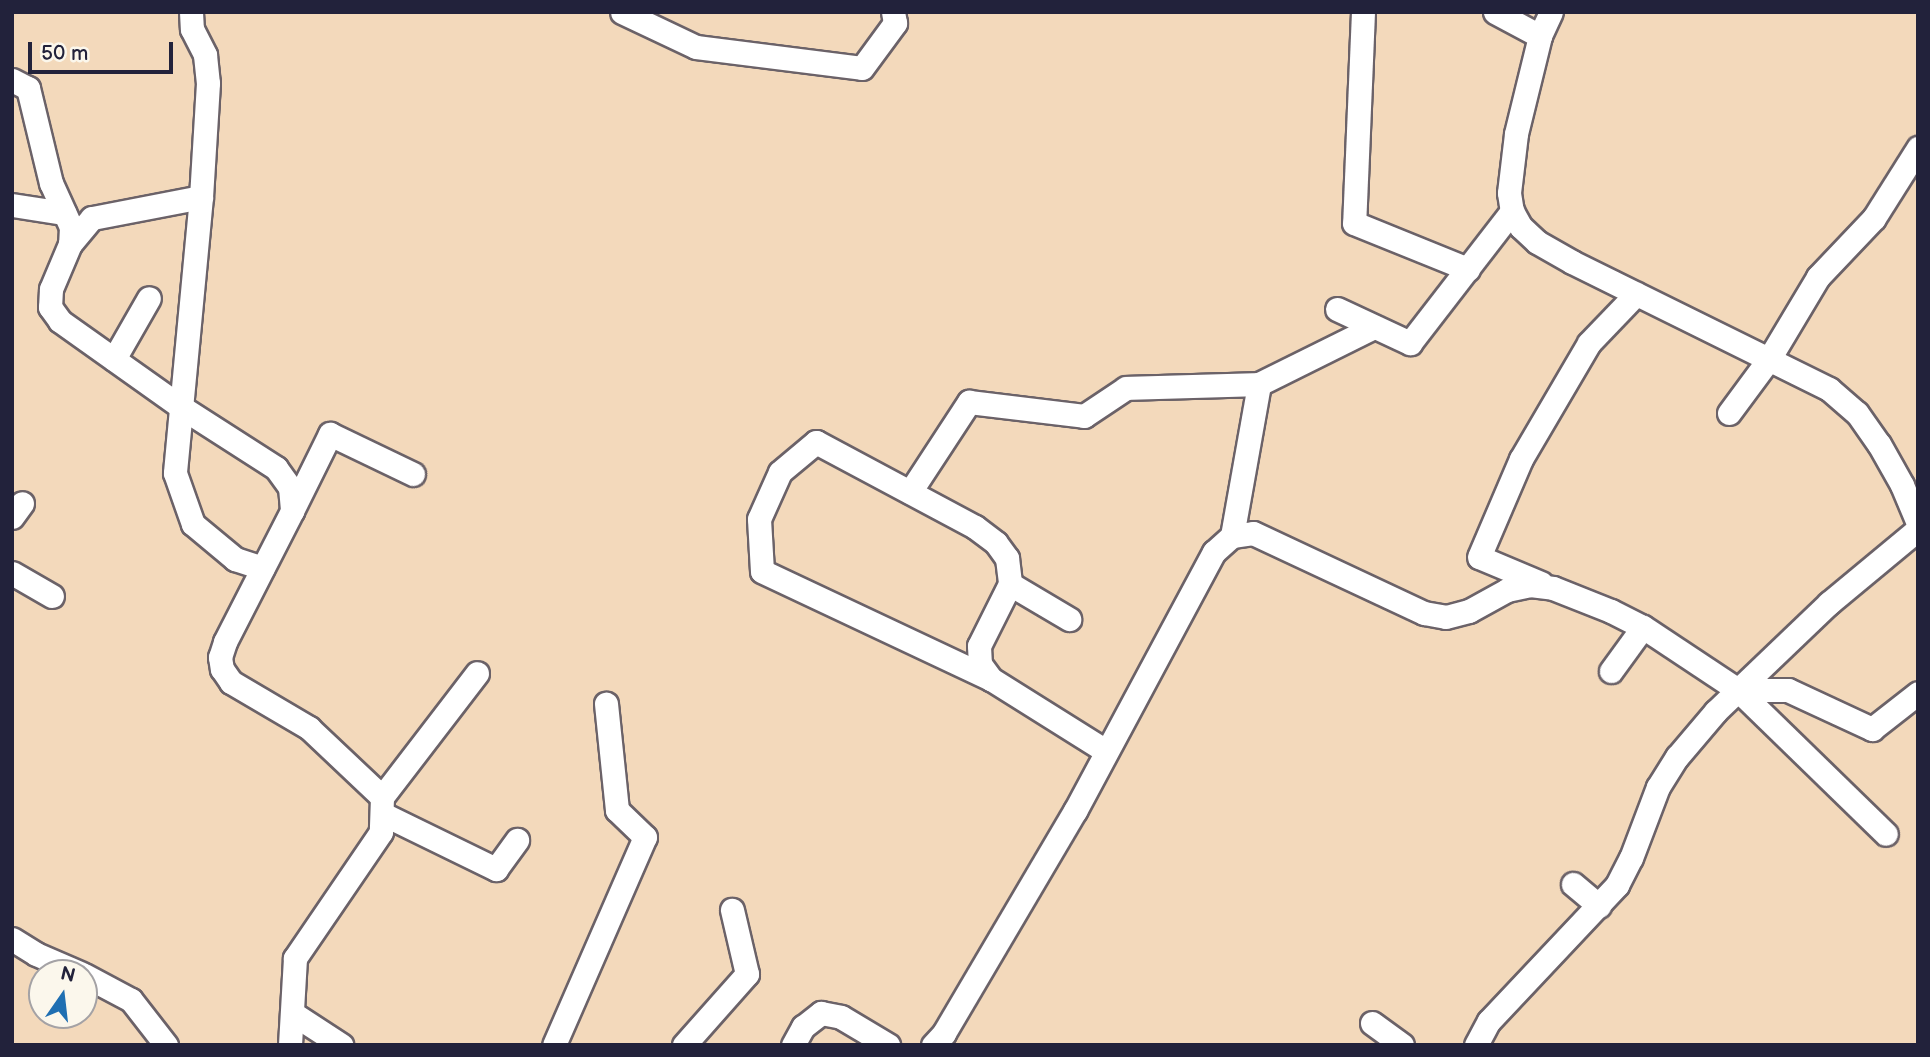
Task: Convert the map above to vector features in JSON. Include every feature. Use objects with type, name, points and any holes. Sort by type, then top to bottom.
[{"type":"street","points":[[191,12],[192,29],[205,55],[208,83],[201,197],[176,473],[193,524],[235,559],[263,568]]},
{"type":"street","points":[[622,12],[696,47],[863,68],[895,23],[893,12]]},
{"type":"street","points":[[1363,12],[1354,223],[1468,270]]},
{"type":"street","points":[[1495,12],[1540,36]]},
{"type":"street","points":[[1551,12],[1540,36],[1516,134],[1509,193],[1512,211],[1521,227],[1536,242],[1829,389],[1857,413],[1902,485],[1918,523]]},
{"type":"street","points":[[12,80],[28,88],[51,183],[71,227],[70,244]]},
{"type":"street","points":[[1729,413],[1769,359],[1818,277],[1874,218],[1918,148]]},
{"type":"street","points":[[201,197],[92,218],[70,244],[51,289],[50,307],[60,321],[181,407],[276,468],[290,487],[292,510]]},
{"type":"street","points":[[12,205],[64,213]]},
{"type":"street","points":[[1336,309],[1410,343],[1512,211]]},
{"type":"street","points":[[1636,294],[1589,343],[1521,460],[1479,557],[1643,627],[1738,690],[1886,834]]},
{"type":"street","points":[[114,359],[149,298]]},
{"type":"street","points":[[910,492],[969,402],[1084,416],[1126,388],[1259,384],[1374,327]]},
{"type":"street","points":[[1232,536],[1259,384]]},
{"type":"street","points":[[414,474],[330,434],[225,642],[220,657],[222,669],[231,682],[309,728],[382,805],[496,869],[517,840]]},
{"type":"street","points":[[991,679],[980,664],[979,646],[1010,584],[1007,558],[996,543],[975,527],[816,442],[780,472],[759,519],[762,571],[991,679],[1107,751]]},
{"type":"street","points":[[1476,1045],[1489,1021],[1599,906],[1622,876],[1658,787],[1677,757],[1738,690],[1829,603],[1918,529]]},
{"type":"street","points":[[938,1041],[1075,811],[1214,552],[1232,536],[1253,533],[1424,613],[1446,617],[1469,611],[1507,590],[1530,585],[1553,588]]},
{"type":"street","points":[[12,573],[52,596]]},
{"type":"street","points":[[1010,584],[1069,619]]},
{"type":"street","points":[[1611,671],[1643,627]]},
{"type":"street","points":[[290,1045],[295,958],[381,832],[382,805],[477,673]]},
{"type":"street","points":[[1738,690],[1788,690],[1872,729],[1918,693]]},
{"type":"street","points":[[554,1045],[645,837],[617,810],[606,704]]},
{"type":"street","points":[[1573,884],[1599,906]]},
{"type":"street","points":[[684,1045],[747,974],[732,910]]},
{"type":"street","points":[[12,939],[48,959]]},
{"type":"street","points":[[98,981],[131,1000],[166,1045]]},
{"type":"street","points":[[292,1013],[341,1045]]},
{"type":"street","points":[[793,1045],[803,1027],[821,1013],[841,1017],[888,1045]]},
{"type":"street","points":[[1372,1023],[1402,1045]]}]
